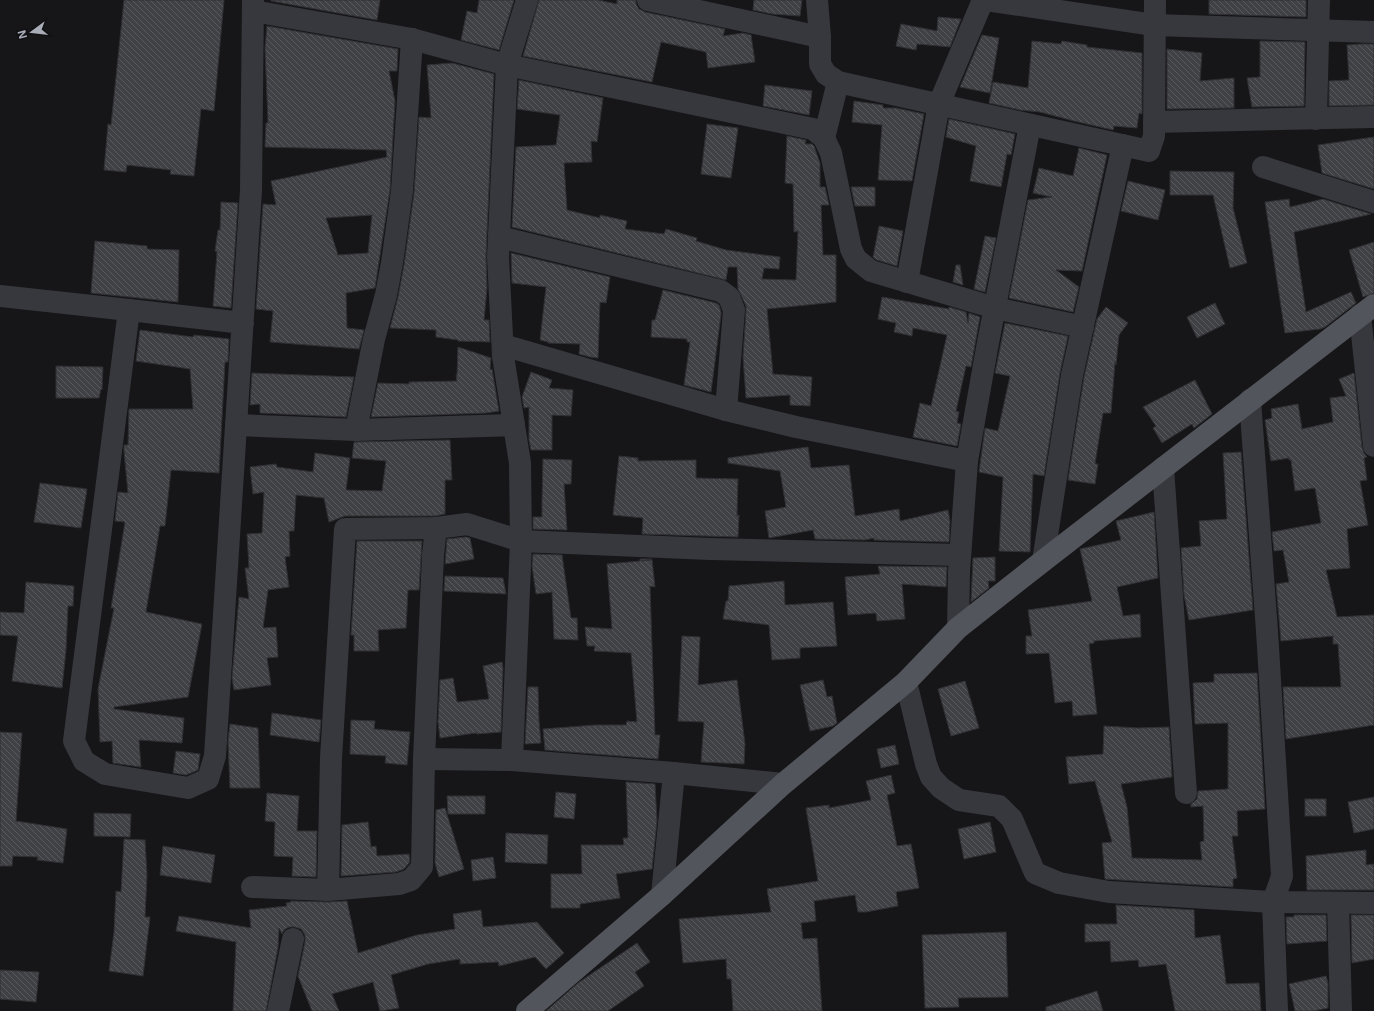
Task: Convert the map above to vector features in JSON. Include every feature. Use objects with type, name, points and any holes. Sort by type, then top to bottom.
[{"type":"main road","points":[[527,1011],[662,895],[783,784],[906,682],[958,628],[1367,310]]},
{"type":"street","points":[[512,760],[521,541],[520,463],[503,356],[498,257],[507,65],[527,0]]},
{"type":"street","points":[[817,0],[820,37],[820,64],[826,74],[838,82],[1149,151],[1154,136],[1155,0]]},
{"type":"street","points":[[907,282],[939,104],[985,0],[1154,25],[1374,32]]},
{"type":"street","points":[[1316,118],[1319,0]]},
{"type":"street","points":[[652,1],[820,37]]},
{"type":"street","points":[[129,310],[74,741],[84,761],[104,774],[188,788],[208,779],[214,756],[251,190],[253,6],[412,39],[507,65],[813,130],[824,138],[831,153],[852,249],[856,259],[871,271],[995,308],[1083,327]]},
{"type":"street","points":[[356,430],[374,340],[386,295],[392,263],[402,191],[412,39]]},
{"type":"street","points":[[824,138],[838,82]]},
{"type":"street","points":[[1154,122],[1374,117]]},
{"type":"street","points":[[958,628],[960,555],[967,461],[1030,124]]},
{"type":"street","points":[[1043,561],[1072,375],[1122,145]]},
{"type":"street","points":[[1263,167],[1374,202]]},
{"type":"street","points":[[500,237],[721,291],[729,297],[734,310],[726,410]]},
{"type":"street","points":[[0,296],[243,323]]},
{"type":"street","points":[[1367,310],[1374,446]]},
{"type":"street","points":[[503,345],[726,410],[796,427],[967,461]]},
{"type":"street","points":[[1250,400],[1267,631],[1282,876],[1273,902],[1277,1011]]},
{"type":"street","points":[[236,425],[356,430],[514,425]]},
{"type":"street","points":[[1163,468],[1186,793]]},
{"type":"street","points":[[328,890],[331,758],[346,529],[436,528],[466,524],[521,541],[710,549],[960,555]]},
{"type":"street","points":[[252,887],[328,890],[398,884],[411,880],[422,867],[424,759],[433,555],[436,528]]},
{"type":"street","points":[[906,682],[924,757],[931,777],[941,788],[959,800],[999,806],[1012,819],[1035,873],[1059,883],[1108,892],[1273,902],[1374,903]]},
{"type":"street","points":[[424,759],[512,760],[674,773],[783,784]]},
{"type":"street","points":[[662,895],[674,773]]},
{"type":"street","points":[[1338,903],[1340,1011]]},
{"type":"street","points":[[278,1011],[293,940]]},
{"type":"building","points":[[124,0],[224,0],[214,111],[201,109],[194,176],[170,174],[171,170],[127,165],[126,172],[104,170],[108,124],[111,125]]},
{"type":"building","points":[[271,0],[380,0],[377,20]]},
{"type":"building","points":[[479,0],[514,0],[499,50],[461,40],[467,11],[477,13]]},
{"type":"building","points":[[539,0],[598,0],[617,4],[617,0],[636,0],[636,4],[639,9],[645,12],[725,29],[723,36],[743,33],[751,35],[755,62],[708,68],[706,52],[661,42],[652,82],[523,56]]},
{"type":"building","points":[[754,0],[802,0],[800,16],[772,14],[753,10]]},
{"type":"building","points":[[1209,0],[1306,0],[1306,17],[1209,14]]},
{"type":"building","points":[[938,17],[961,19],[950,47],[917,44],[916,50],[896,46],[901,24],[937,31]]},
{"type":"building","points":[[267,26],[398,49],[397,71],[389,71],[395,101],[390,190],[375,288],[346,293],[347,328],[364,330],[359,349],[270,342],[273,311],[256,309],[263,204],[276,205],[271,181],[387,157],[386,150],[265,147],[266,123],[268,123],[265,48]],"holes":[[[372,215],[368,253],[338,255],[326,218]]]},
{"type":"building","points":[[982,35],[999,38],[990,93],[960,87]]},
{"type":"building","points":[[1032,41],[1061,44],[1062,41],[1087,45],[1087,47],[1142,53],[1142,114],[1139,113],[1137,128],[1114,126],[1113,130],[1040,112],[1020,110],[989,103],[993,82],[1028,88]]},
{"type":"building","points":[[1260,41],[1305,42],[1304,106],[1252,107],[1247,78],[1260,77]]},
{"type":"building","points":[[1374,44],[1374,105],[1329,106],[1329,81],[1349,80],[1347,45]]},
{"type":"building","points":[[1167,49],[1202,53],[1200,81],[1234,78],[1234,108],[1167,109]]},
{"type":"building","points":[[452,63],[494,74],[486,256],[487,288],[484,320],[489,320],[490,342],[458,341],[436,337],[436,330],[390,328],[404,265],[414,193],[419,117],[431,118],[427,65]]},
{"type":"building","points":[[519,80],[603,98],[597,142],[591,141],[592,162],[564,163],[567,210],[600,218],[600,215],[627,221],[625,229],[664,234],[666,229],[697,238],[696,241],[726,250],[780,257],[779,269],[764,268],[762,279],[796,280],[798,231],[794,232],[793,184],[785,183],[787,136],[806,140],[805,144],[812,144],[814,146],[820,163],[820,187],[825,187],[829,205],[821,205],[823,255],[836,255],[836,302],[767,309],[773,374],[812,377],[810,406],[790,405],[790,395],[746,398],[743,357],[746,306],[738,289],[737,267],[728,267],[726,280],[512,227],[516,147],[556,145],[560,115],[517,109]]},
{"type":"building","points":[[765,85],[812,91],[809,115],[763,106]]},
{"type":"building","points":[[854,101],[883,105],[883,108],[896,108],[924,114],[912,181],[878,180],[882,125],[852,122]]},
{"type":"building","points":[[949,119],[1015,134],[1011,155],[1007,154],[1001,187],[970,181],[976,146],[946,137]]},
{"type":"building","points":[[707,124],[738,128],[731,178],[701,174]]},
{"type":"building","points":[[1374,137],[1374,189],[1322,173],[1318,145]]},
{"type":"building","points":[[1079,148],[1107,155],[1082,271],[1056,270],[1079,287],[1073,312],[1009,298],[1028,200],[1052,197],[1033,193],[1039,168],[1073,176]]},
{"type":"building","points":[[1170,171],[1234,172],[1233,208],[1247,263],[1230,268],[1213,195],[1170,195]]},
{"type":"building","points":[[1128,181],[1165,190],[1158,220],[1121,211]]},
{"type":"building","points":[[851,187],[875,187],[875,206],[855,206]]},
{"type":"building","points":[[1289,199],[1290,207],[1323,199],[1371,214],[1294,232],[1306,312],[1351,292],[1356,303],[1325,327],[1320,329],[1285,333],[1265,202]]},
{"type":"building","points":[[221,202],[238,203],[231,308],[213,306],[217,252],[215,251],[218,230],[220,230]]},
{"type":"building","points":[[879,226],[903,231],[897,266],[877,260],[873,257]]},
{"type":"building","points":[[985,236],[996,238],[985,292],[974,289]]},
{"type":"building","points":[[95,241],[147,246],[147,249],[179,250],[178,302],[91,293]]},
{"type":"building","points":[[1374,242],[1374,293],[1363,297],[1349,250]]},
{"type":"building","points":[[511,253],[610,277],[606,303],[600,302],[598,358],[579,354],[580,344],[548,343],[540,340],[546,287],[512,283]]},
{"type":"building","points":[[956,265],[960,265],[963,285],[953,282]]},
{"type":"building","points":[[663,290],[719,305],[721,315],[711,392],[684,385],[690,342],[687,342],[687,339],[651,337],[652,320],[655,320]]},
{"type":"building","points":[[882,297],[949,309],[949,307],[966,312],[968,323],[969,313],[980,317],[971,367],[966,366],[956,411],[959,412],[957,423],[961,424],[957,446],[913,437],[920,403],[931,406],[947,335],[913,328],[912,336],[894,332],[896,323],[878,319]]},
{"type":"building","points":[[1215,303],[1225,324],[1197,338],[1187,317]]},
{"type":"building","points":[[1106,307],[1128,323],[1119,335],[1116,365],[1115,362],[1111,413],[1103,413],[1095,464],[1098,464],[1095,484],[1068,480],[1084,377],[1097,319]]},
{"type":"building","points":[[1005,323],[1068,336],[1060,373],[1044,476],[1033,474],[1030,552],[999,551],[1003,477],[979,472],[985,428],[998,431],[1010,376],[995,373]]},
{"type":"building","points":[[140,330],[193,337],[194,335],[229,339],[228,362],[225,362],[219,473],[171,470],[165,526],[160,526],[146,612],[202,624],[188,697],[114,707],[114,709],[184,718],[182,743],[139,740],[141,767],[113,763],[112,741],[100,742],[98,689],[114,608],[111,608],[125,522],[115,521],[118,492],[128,493],[124,445],[128,445],[129,409],[193,409],[190,369],[136,361]]},
{"type":"building","points":[[458,347],[491,358],[490,370],[492,369],[499,411],[486,413],[371,417],[378,383],[409,384],[409,382],[457,381]]},
{"type":"building","points":[[56,366],[103,367],[102,390],[101,389],[99,398],[56,398]]},
{"type":"building","points":[[531,372],[552,380],[549,388],[573,390],[571,416],[552,415],[552,450],[531,450],[529,440],[529,407],[524,408],[522,397]]},
{"type":"building","points":[[252,373],[354,377],[346,417],[260,413],[260,404],[250,405]]},
{"type":"building","points":[[1354,373],[1362,447],[1367,457],[1364,458],[1367,480],[1360,481],[1368,525],[1347,529],[1350,568],[1326,570],[1337,617],[1374,615],[1374,725],[1286,739],[1283,687],[1341,687],[1338,644],[1333,644],[1333,636],[1281,641],[1276,584],[1289,582],[1283,550],[1274,551],[1272,532],[1321,523],[1315,488],[1295,491],[1291,460],[1289,460],[1289,458],[1271,461],[1265,420],[1272,418],[1271,409],[1298,404],[1302,429],[1333,422],[1330,398],[1346,396],[1339,379]]},
{"type":"building","points":[[1195,380],[1212,414],[1194,428],[1192,424],[1162,443],[1153,428],[1156,426],[1143,407]]},
{"type":"building","points":[[450,440],[452,480],[445,480],[445,514],[435,516],[345,516],[329,522],[324,498],[296,495],[294,531],[289,531],[290,556],[285,557],[289,587],[268,590],[263,628],[276,627],[278,657],[267,658],[271,685],[234,690],[232,678],[239,597],[249,599],[245,568],[249,568],[247,534],[262,533],[264,492],[253,494],[250,467],[276,464],[277,467],[313,472],[315,453],[350,458],[346,490],[382,491],[386,461],[352,458],[354,442]]},
{"type":"building","points":[[808,447],[811,468],[849,465],[855,516],[899,509],[900,521],[948,510],[950,521],[949,542],[874,540],[874,538],[865,540],[815,539],[813,530],[769,538],[765,511],[786,507],[780,471],[728,463],[728,458]]},
{"type":"building","points":[[1241,452],[1253,610],[1189,620],[1184,595],[1181,548],[1201,546],[1199,521],[1227,519],[1223,453]]},
{"type":"building","points":[[619,456],[638,458],[638,461],[696,460],[696,478],[738,479],[738,537],[642,534],[643,518],[613,515]]},
{"type":"building","points":[[543,459],[572,460],[571,484],[564,484],[567,530],[533,529],[533,517],[542,517]]},
{"type":"building","points":[[40,483],[87,489],[81,528],[34,522]]},
{"type":"building","points":[[1154,512],[1158,578],[1117,587],[1123,616],[1140,614],[1141,637],[1094,641],[1094,643],[1089,644],[1097,714],[1073,716],[1072,701],[1055,703],[1049,653],[1026,654],[1026,636],[1032,636],[1028,610],[1092,601],[1080,549],[1121,540],[1116,521]]},
{"type":"building","points":[[470,538],[474,559],[445,564],[447,539]]},
{"type":"building","points":[[357,541],[422,541],[419,590],[408,590],[406,628],[378,630],[379,651],[354,651],[354,635],[351,635]]},
{"type":"building","points":[[533,554],[562,555],[571,618],[577,618],[578,640],[554,639],[552,592],[536,594],[532,566]]},
{"type":"building","points":[[995,557],[995,581],[988,581],[989,588],[971,602],[973,558]]},
{"type":"building","points":[[640,559],[652,559],[641,561],[652,560],[655,587],[650,586],[655,735],[660,735],[658,759],[545,750],[543,729],[595,725],[626,725],[627,721],[637,722],[631,653],[594,651],[595,646],[587,646],[585,627],[612,629],[607,564],[640,561]]},
{"type":"building","points":[[878,566],[947,567],[946,587],[902,584],[905,619],[877,621],[876,613],[848,615],[845,577],[880,574]]},
{"type":"building","points":[[445,576],[503,578],[506,594],[444,591]]},
{"type":"building","points":[[784,581],[785,605],[833,602],[837,646],[800,648],[800,658],[772,660],[769,625],[723,619],[726,601],[728,601],[729,586]]},
{"type":"building","points":[[26,582],[74,586],[73,606],[68,606],[66,650],[62,688],[12,681],[18,636],[0,635],[0,612],[24,613]]},
{"type":"building","points":[[682,636],[700,637],[698,685],[737,680],[745,744],[744,764],[701,762],[704,722],[678,721]]},
{"type":"building","points":[[502,662],[501,732],[476,733],[440,738],[438,722],[440,680],[453,678],[457,702],[489,699],[483,666]]},
{"type":"building","points":[[1257,673],[1265,809],[1237,811],[1238,836],[1232,836],[1237,878],[1233,879],[1233,887],[1105,879],[1102,843],[1112,842],[1095,781],[1069,784],[1066,757],[1103,754],[1104,726],[1138,728],[1169,727],[1172,777],[1121,784],[1127,807],[1132,858],[1202,860],[1200,842],[1204,841],[1203,806],[1191,807],[1191,804],[1197,799],[1198,791],[1228,789],[1228,723],[1195,724],[1193,683],[1214,682],[1214,674]]},
{"type":"building","points":[[823,680],[827,697],[832,696],[837,723],[833,726],[810,731],[800,685]]},
{"type":"building","points":[[965,681],[979,728],[951,736],[938,689]]},
{"type":"building","points":[[528,687],[538,687],[541,743],[525,744]]},
{"type":"building","points":[[272,713],[321,720],[319,742],[270,735]]},
{"type":"building","points":[[351,720],[375,721],[374,729],[410,732],[407,765],[385,763],[386,756],[350,754]]},
{"type":"building","points":[[230,724],[258,728],[260,788],[230,788],[228,741]]},
{"type":"building","points":[[0,732],[22,733],[16,821],[67,829],[63,863],[37,860],[38,857],[13,856],[12,866],[0,866]]},
{"type":"building","points":[[895,745],[899,764],[881,768],[877,749]]},
{"type":"building","points":[[176,751],[200,754],[198,770],[186,775],[173,773]]},
{"type":"building","points":[[891,775],[895,793],[887,795],[897,846],[911,844],[919,888],[896,892],[898,906],[866,912],[858,912],[855,895],[814,901],[816,921],[801,923],[803,939],[817,938],[822,1011],[733,1011],[731,979],[727,979],[726,959],[683,963],[679,919],[771,912],[767,889],[818,881],[806,808],[829,805],[829,808],[871,800],[866,781]]},
{"type":"building","points":[[626,782],[655,784],[657,821],[652,869],[616,874],[620,898],[580,904],[580,908],[551,908],[551,874],[582,874],[581,845],[624,845],[623,838],[628,838]]},
{"type":"building","points":[[556,792],[576,794],[574,819],[554,817]]},
{"type":"building","points":[[267,793],[299,796],[297,831],[317,831],[316,877],[292,876],[293,857],[274,856],[275,822],[265,821]]},
{"type":"building","points":[[447,796],[485,796],[485,814],[448,814]]},
{"type":"building","points":[[1374,797],[1374,829],[1354,833],[1348,802]]},
{"type":"building","points":[[1305,799],[1326,799],[1326,816],[1305,816]]},
{"type":"building","points":[[445,808],[464,869],[439,877],[435,863],[436,810]]},
{"type":"building","points":[[94,813],[131,814],[130,837],[94,836]]},
{"type":"building","points":[[368,822],[371,847],[376,846],[377,856],[409,854],[410,862],[404,869],[396,872],[341,876],[342,825]]},
{"type":"building","points":[[990,822],[996,852],[964,859],[958,829]]},
{"type":"building","points":[[506,833],[548,835],[547,864],[505,862]]},
{"type":"building","points":[[124,839],[145,840],[147,875],[145,917],[150,917],[143,976],[109,971],[114,932],[116,891],[121,892]]},
{"type":"building","points":[[163,846],[215,855],[211,883],[160,875]]},
{"type":"building","points":[[1366,850],[1366,865],[1374,864],[1374,890],[1307,890],[1306,856]]},
{"type":"building","points":[[493,857],[496,878],[473,881],[471,860]]},
{"type":"building","points":[[291,901],[347,901],[358,953],[417,935],[455,929],[453,914],[481,910],[483,927],[537,922],[564,953],[546,969],[535,957],[499,966],[498,962],[460,964],[460,959],[428,964],[391,975],[399,1008],[380,1011],[373,982],[332,994],[339,1011],[312,1011],[298,976],[305,935],[301,929],[295,927],[289,927],[284,930],[282,934],[279,928],[278,948],[266,1011],[233,1011],[236,942],[176,931],[179,916],[251,928],[249,910],[287,906],[286,903]]},
{"type":"building","points":[[1116,905],[1194,910],[1195,938],[1220,935],[1226,984],[1259,983],[1261,1011],[1175,1011],[1166,964],[1139,967],[1138,960],[1111,962],[1110,941],[1085,942],[1085,924],[1117,924]]},
{"type":"building","points":[[1294,915],[1326,915],[1327,941],[1287,944],[1286,917],[1294,917]]},
{"type":"building","points":[[1351,915],[1374,915],[1374,959],[1352,963]]},
{"type":"building","points":[[1006,932],[1008,997],[958,998],[959,1007],[925,1008],[922,935]]},
{"type":"building","points":[[637,943],[650,962],[635,972],[644,986],[608,1011],[546,1011],[578,983]]},
{"type":"building","points":[[0,970],[39,972],[36,1002],[0,999]]},
{"type":"building","points":[[1326,976],[1328,983],[1328,1008],[1314,1011],[1295,1011],[1289,984]]},
{"type":"building","points":[[1097,991],[1103,1011],[1046,1011],[1046,1007]]}]
